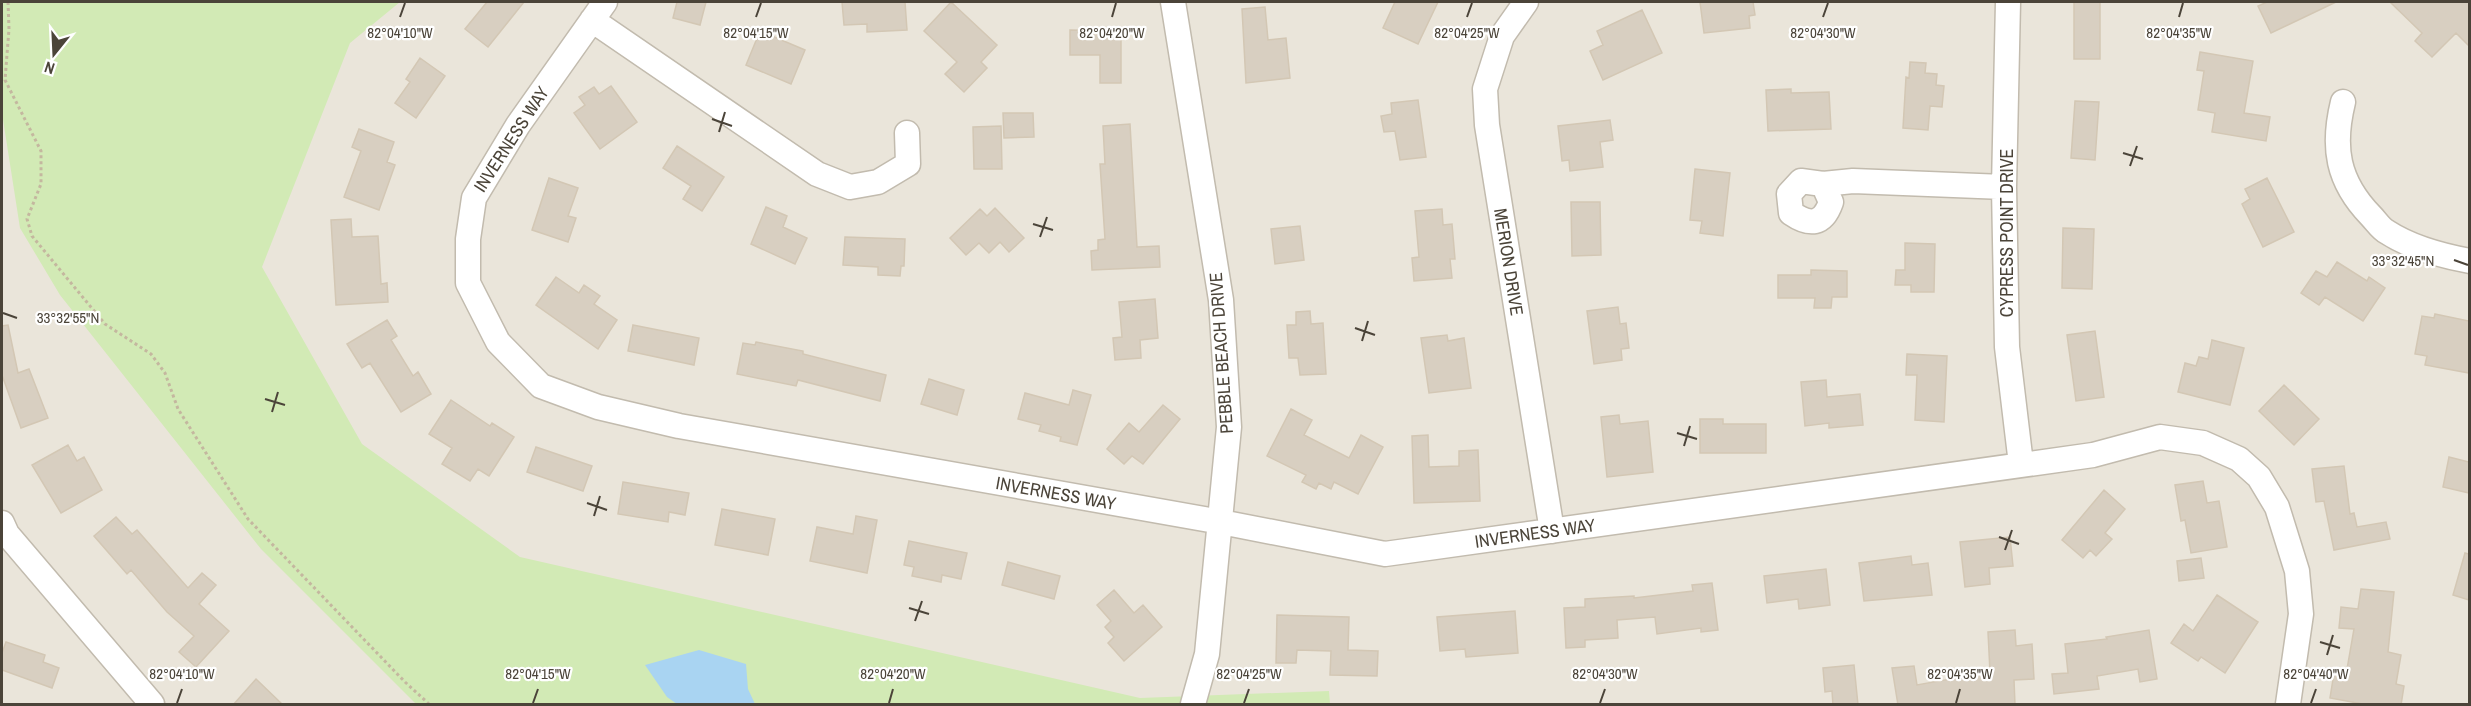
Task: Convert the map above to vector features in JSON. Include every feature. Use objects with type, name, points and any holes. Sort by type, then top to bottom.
[{"type":"street","name":"PEBBLE BEACH DRIVE","points":[[1173,2],[1221,300],[1229,427],[1207,654],[1193,705]]},
{"type":"street","name":"MERION DRIVE","points":[[1526,2],[1502,36],[1485,89],[1487,125],[1552,531]]},
{"type":"street","name":"CYPRESS POINT DRIVE","points":[[2008,2],[2004,187],[2007,347],[2021,464]]},
{"type":"street","name":"INVERNESS WAY","points":[[598,11],[518,124],[474,198],[468,239],[468,283],[498,342],[541,386],[598,407],[679,426],[1221,522],[1385,554],[2093,455],[2160,437],[2203,443],[2239,459],[2259,477],[2277,507],[2297,571],[2301,614],[2288,705]]},
{"type":"street","points":[[598,11],[817,174],[850,188],[878,182],[908,164],[907,133]]},
{"type":"street","points":[[2343,102],[2337,127],[2337,151],[2346,183],[2362,208],[2386,232],[2416,245],[2469,261]]},
{"type":"street","points":[[1823,184],[1853,180],[2004,187]]},
{"type":"street","points":[[3,532],[152,705]]},
{"type":"path","points":[[8,2],[9,29],[5,80],[40,151],[41,184],[27,219],[32,236],[105,324],[152,354],[165,373],[178,409],[248,519],[429,705]]},
{"type":"shaded area","points":[[2,2],[2469,2],[2469,704],[2,704]]},
{"type":"green space","points":[[2,2],[400,2],[350,43],[262,267],[362,444],[520,557],[1140,698],[1329,691],[1330,704],[416,704],[261,549],[60,295],[20,228],[2,113]]},
{"type":"water","points":[[699,650],[746,664],[748,689],[755,704],[677,704],[667,697],[645,665]]},
{"type":"building","points":[[487,2],[524,2],[488,47],[465,29]]},
{"type":"building","points":[[677,2],[706,2],[700,25],[673,18]]},
{"type":"building","points":[[842,2],[905,2],[907,30],[867,32],[867,24],[844,25]]},
{"type":"building","points":[[951,2],[997,45],[981,62],[987,68],[964,92],[945,74],[957,62],[924,31]]},
{"type":"building","points":[[1395,2],[1438,2],[1418,44],[1383,28]]},
{"type":"building","points":[[1700,2],[1753,2],[1755,15],[1749,16],[1750,28],[1704,33]]},
{"type":"building","points":[[2074,2],[2100,2],[2100,59],[2074,59]]},
{"type":"building","points":[[2267,2],[2336,2],[2271,33],[2258,6]]},
{"type":"building","points":[[2390,2],[2469,2],[2469,46],[2456,33],[2432,57],[2415,41],[2422,33]]},
{"type":"building","points":[[1265,7],[1268,40],[1286,38],[1290,78],[1246,83],[1242,9]]},
{"type":"building","points":[[1642,10],[1662,53],[1603,80],[1590,51],[1603,45],[1597,31]]},
{"type":"building","points":[[1070,30],[1121,31],[1121,83],[1100,83],[1100,55],[1070,55]]},
{"type":"building","points":[[760,31],[805,50],[791,84],[746,65]]},
{"type":"building","points":[[2200,52],[2253,61],[2244,113],[2270,117],[2266,141],[2212,132],[2215,113],[2198,110],[2204,71],[2197,70]]},
{"type":"building","points":[[420,58],[445,76],[416,118],[395,103],[410,82],[406,79]]},
{"type":"building","points":[[1910,62],[1926,63],[1925,73],[1937,74],[1936,85],[1944,86],[1942,107],[1930,106],[1928,130],[1903,128],[1906,77],[1909,78]]},
{"type":"building","points":[[611,86],[637,122],[600,149],[574,113],[585,105],[579,97],[594,87],[599,94]]},
{"type":"building","points":[[1791,89],[1791,93],[1829,92],[1831,129],[1768,131],[1766,90]]},
{"type":"building","points":[[1418,100],[1426,157],[1400,160],[1395,131],[1384,132],[1381,116],[1392,114],[1391,103]]},
{"type":"building","points":[[2075,101],[2099,102],[2095,160],[2071,158]]},
{"type":"building","points":[[1003,113],[1033,113],[1034,137],[1004,138]]},
{"type":"building","points":[[1610,120],[1613,140],[1600,142],[1603,167],[1570,171],[1569,160],[1562,161],[1558,126]]},
{"type":"building","points":[[1130,124],[1137,247],[1159,246],[1160,267],[1092,270],[1091,251],[1098,250],[1098,240],[1105,239],[1100,164],[1105,164],[1103,126]]},
{"type":"building","points":[[1001,126],[1002,169],[974,169],[973,127]]},
{"type":"building","points":[[359,129],[394,142],[387,162],[395,165],[379,210],[344,197],[361,151],[352,147]]},
{"type":"building","points":[[677,146],[724,177],[702,211],[683,199],[691,186],[663,168]]},
{"type":"building","points":[[1695,169],[1730,173],[1723,236],[1700,233],[1702,221],[1690,220]]},
{"type":"building","points":[[549,178],[578,188],[568,216],[576,218],[568,242],[532,230]]},
{"type":"building","points":[[2267,178],[2294,232],[2263,247],[2242,204],[2250,199],[2245,189]]},
{"type":"building","points":[[1571,202],[1600,202],[1601,255],[1572,256]]},
{"type":"building","points":[[766,207],[787,216],[783,227],[807,238],[795,264],[751,244]]},
{"type":"building","points":[[995,208],[1024,238],[1009,252],[1000,242],[989,253],[979,243],[966,255],[950,238],[980,209],[987,216]]},
{"type":"building","points":[[1442,209],[1443,225],[1452,224],[1455,259],[1450,259],[1452,278],[1414,281],[1412,258],[1419,257],[1415,211]]},
{"type":"building","points":[[351,219],[352,237],[378,236],[381,284],[387,283],[388,302],[336,305],[331,220]]},
{"type":"building","points":[[1300,226],[1304,260],[1275,264],[1271,229]]},
{"type":"building","points":[[2063,228],[2094,229],[2092,289],[2062,288]]},
{"type":"building","points":[[845,237],[905,239],[904,266],[901,266],[900,276],[878,275],[878,267],[843,265]]},
{"type":"building","points":[[1905,243],[1935,244],[1934,292],[1911,292],[1911,285],[1895,285],[1896,270],[1905,270]]},
{"type":"building","points":[[2337,262],[2367,281],[2369,277],[2385,288],[2363,321],[2325,297],[2319,305],[2301,293],[2316,271],[2327,277]]},
{"type":"building","points":[[1811,270],[1847,271],[1847,297],[1832,297],[1831,308],[1814,308],[1815,298],[1778,298],[1778,275],[1811,275]]},
{"type":"building","points":[[556,277],[579,293],[584,285],[600,296],[594,304],[617,320],[598,349],[536,305]]},
{"type":"building","points":[[1155,299],[1158,338],[1140,340],[1141,358],[1115,360],[1113,338],[1122,337],[1119,302]]},
{"type":"building","points":[[1618,307],[1620,324],[1626,323],[1629,348],[1621,349],[1622,360],[1594,364],[1587,311]]},
{"type":"building","points":[[1310,311],[1311,324],[1323,323],[1326,374],[1300,375],[1298,358],[1289,358],[1287,325],[1296,325],[1296,312]]},
{"type":"building","points":[[2435,314],[2469,321],[2469,373],[2425,365],[2427,356],[2415,354],[2422,316],[2434,318]]},
{"type":"building","points":[[387,320],[397,336],[391,340],[413,376],[418,372],[431,394],[401,412],[370,363],[362,368],[347,344]]},
{"type":"building","points":[[8,325],[18,373],[29,369],[48,418],[21,428],[2,375],[2,326]]},
{"type":"building","points":[[633,325],[699,338],[694,365],[628,351]]},
{"type":"building","points":[[2095,331],[2104,397],[2076,401],[2067,335]]},
{"type":"building","points":[[1447,335],[1448,341],[1464,338],[1471,388],[1429,393],[1421,338]]},
{"type":"building","points":[[2212,340],[2244,348],[2230,405],[2178,392],[2185,363],[2196,366],[2199,357],[2208,359]]},
{"type":"building","points":[[756,342],[803,351],[803,354],[886,375],[880,401],[798,380],[796,386],[737,374],[743,343],[755,345]]},
{"type":"building","points":[[1907,354],[1947,356],[1944,422],[1915,420],[1917,375],[1906,375]]},
{"type":"building","points":[[929,379],[964,390],[957,415],[921,404]]},
{"type":"building","points":[[1826,380],[1827,397],[1860,394],[1863,425],[1829,428],[1829,423],[1805,426],[1801,382]]},
{"type":"building","points":[[2284,385],[2319,419],[2294,445],[2259,411]]},
{"type":"building","points":[[1073,390],[1091,395],[1077,445],[1060,441],[1061,437],[1039,431],[1041,425],[1018,419],[1025,393],[1069,405]]},
{"type":"building","points":[[451,400],[490,426],[492,423],[514,437],[489,476],[478,469],[470,481],[442,464],[452,448],[429,434]]},
{"type":"building","points":[[1163,405],[1180,419],[1143,464],[1132,456],[1124,464],[1107,449],[1129,423],[1139,432]]},
{"type":"building","points":[[1291,409],[1312,420],[1304,435],[1349,458],[1361,435],[1383,447],[1358,494],[1334,482],[1331,489],[1319,483],[1316,489],[1302,482],[1306,475],[1267,456]]},
{"type":"building","points":[[1619,415],[1620,424],[1648,421],[1653,472],[1607,477],[1601,417]]},
{"type":"building","points":[[1700,419],[1723,419],[1723,424],[1766,424],[1766,453],[1700,453]]},
{"type":"building","points":[[1428,435],[1429,467],[1459,466],[1459,451],[1478,450],[1480,501],[1414,503],[1412,436]]},
{"type":"building","points":[[68,445],[77,461],[84,457],[102,490],[61,513],[32,465]]},
{"type":"building","points":[[536,447],[592,466],[583,491],[527,472]]},
{"type":"building","points":[[2449,457],[2469,462],[2469,493],[2443,487]]},
{"type":"building","points":[[2344,466],[2350,514],[2354,513],[2357,527],[2386,522],[2390,539],[2334,550],[2324,501],[2316,502],[2312,469]]},
{"type":"building","points":[[2203,481],[2207,503],[2219,501],[2227,547],[2191,553],[2185,520],[2181,521],[2175,485]]},
{"type":"building","points":[[623,482],[689,493],[685,515],[669,512],[668,522],[618,514]]},
{"type":"building","points":[[2104,490],[2125,509],[2105,533],[2112,539],[2096,556],[2090,550],[2083,558],[2062,540]]},
{"type":"building","points":[[722,509],[775,519],[768,555],[715,545]]},
{"type":"building","points":[[856,516],[877,520],[867,573],[810,561],[817,527],[853,534]]},
{"type":"building","points":[[116,517],[132,534],[137,530],[188,588],[202,573],[216,585],[199,604],[229,631],[196,667],[179,652],[194,636],[167,612],[131,570],[127,574],[94,536]]},
{"type":"building","points":[[2010,537],[2013,566],[1989,568],[1990,584],[1965,587],[1960,542]]},
{"type":"building","points":[[909,541],[967,553],[961,579],[942,575],[941,582],[912,576],[914,567],[904,565]]},
{"type":"building","points":[[2465,553],[2469,554],[2469,600],[2453,595]]},
{"type":"building","points":[[1911,556],[1912,565],[1928,563],[1932,595],[1864,601],[1859,563]]},
{"type":"building","points":[[2201,558],[2204,578],[2179,581],[2177,561]]},
{"type":"building","points":[[1008,562],[1060,576],[1054,599],[1002,585]]},
{"type":"building","points":[[1826,569],[1830,605],[1799,609],[1798,599],[1767,603],[1764,576]]},
{"type":"building","points":[[1712,583],[1718,630],[1701,632],[1701,628],[1657,634],[1655,617],[1617,620],[1618,638],[1585,640],[1585,647],[1566,648],[1564,608],[1585,607],[1585,599],[1634,596],[1634,598],[1693,591],[1692,585]]},
{"type":"building","points":[[2361,589],[2394,592],[2388,652],[2401,655],[2396,684],[2404,686],[2401,705],[2368,705],[2330,698],[2334,673],[2346,675],[2354,629],[2339,628],[2341,607],[2358,609]]},
{"type":"building","points":[[1114,590],[1134,613],[1143,605],[1162,627],[1124,661],[1108,643],[1114,637],[1105,627],[1111,621],[1097,605]]},
{"type":"building","points":[[2217,595],[2258,622],[2225,673],[2201,657],[2198,661],[2171,643],[2184,624],[2193,631]]},
{"type":"building","points":[[1515,611],[1518,653],[1466,657],[1465,649],[1440,651],[1437,617]]},
{"type":"building","points":[[1277,615],[1349,617],[1348,650],[1378,651],[1377,676],[1330,675],[1331,651],[1297,650],[1296,663],[1276,663]]},
{"type":"building","points":[[2015,630],[2016,646],[2032,644],[2034,679],[2014,680],[2015,705],[1898,705],[1892,668],[1914,666],[1917,685],[1990,672],[1988,632]]},
{"type":"building","points":[[2149,630],[2157,679],[2140,682],[2138,669],[2097,676],[2099,689],[2054,694],[2052,674],[2068,673],[2065,644],[2107,639],[2106,637]]},
{"type":"building","points":[[6,642],[45,655],[43,662],[59,668],[52,688],[2,670],[2,653]]},
{"type":"building","points":[[1854,665],[1858,705],[1833,705],[1832,691],[1825,692],[1823,668]]},
{"type":"building","points":[[256,679],[283,705],[233,705]]}]
